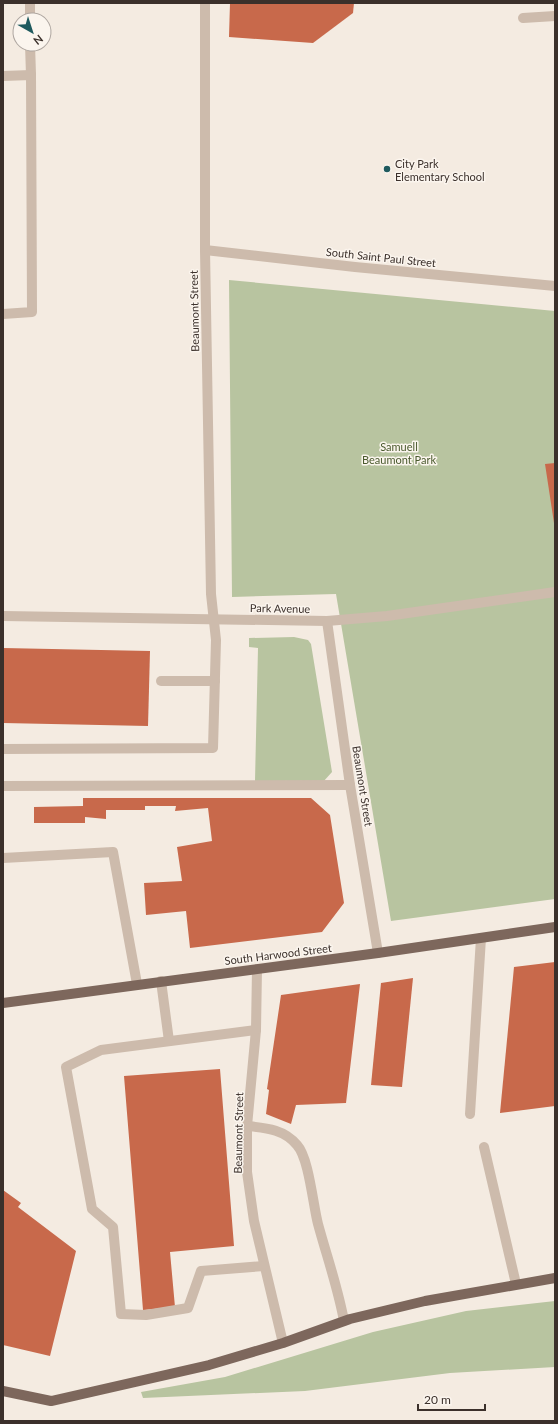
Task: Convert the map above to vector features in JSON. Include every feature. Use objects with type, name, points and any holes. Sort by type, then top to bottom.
[{"type":"main road","name":"South Harwood Street","points":[[3,1003],[137,984],[378,954],[555,927]]},
{"type":"main road","points":[[3,1391],[51,1402],[208,1365],[283,1343],[344,1322],[425,1301],[555,1278]]},
{"type":"street","name":"Beaumont Street","points":[[3,749],[213,748],[216,640],[212,618],[205,250],[205,3]]},
{"type":"street","points":[[523,18],[555,16]]},
{"type":"street","points":[[3,314],[32,312],[30,52]]},
{"type":"street","points":[[3,76],[31,75]]},
{"type":"street","name":"South Saint Paul Street","points":[[205,250],[355,267],[555,286]]},
{"type":"street","name":"Park Avenue","points":[[3,616],[212,618],[327,621],[387,616],[555,592]]},
{"type":"street","name":"Beaumont Street","points":[[327,621],[350,785],[378,954]]},
{"type":"street","points":[[161,681],[215,681]]},
{"type":"street","points":[[3,786],[350,785]]},
{"type":"street","points":[[3,858],[113,852],[137,984]]},
{"type":"street","points":[[470,1114],[481,938]]},
{"type":"street","name":"Beaumont Street","points":[[257,969],[256,1030],[247,1126],[247,1172],[254,1221],[283,1343]]},
{"type":"street","points":[[161,981],[169,1041]]},
{"type":"street","points":[[256,1030],[101,1050],[66,1067],[92,1209],[113,1228],[121,1314],[146,1315],[188,1308],[201,1271],[264,1266]]},
{"type":"street","points":[[247,1126],[271,1128],[289,1136],[298,1146],[304,1158],[318,1223],[339,1293],[344,1322]]},
{"type":"street","points":[[484,1147],[516,1284]]},
{"type":"green space","name":"Samuell Beaumont Park","points":[[229,280],[555,311],[555,899],[391,921],[336,594],[232,597]]},
{"type":"green space","points":[[294,637],[308,640],[311,644],[332,772],[323,782],[255,781],[258,648],[249,647],[249,638]]},
{"type":"green space","points":[[555,1301],[555,1367],[450,1373],[305,1391],[143,1398],[141,1392],[225,1377],[373,1332],[466,1311]]},
{"type":"building","points":[[230,3],[354,3],[353,13],[313,43],[229,37]]},
{"type":"building","points":[[555,463],[555,523],[554,523],[545,464]]},
{"type":"building","points":[[3,648],[150,651],[148,726],[3,723]]},
{"type":"building","points":[[83,798],[311,798],[330,815],[344,903],[322,932],[190,948],[186,911],[146,915],[144,883],[182,881],[177,847],[212,841],[208,808],[175,811],[176,806],[145,806],[145,810],[106,810],[106,819],[85,817],[85,823],[34,823],[34,807],[83,806]]},
{"type":"building","points":[[555,962],[555,1106],[500,1113],[514,967]]},
{"type":"building","points":[[413,978],[402,1087],[371,1085],[381,983]]},
{"type":"building","points":[[360,984],[346,1103],[296,1105],[291,1124],[266,1114],[269,1090],[267,1089],[281,995]]},
{"type":"building","points":[[220,1069],[234,1246],[170,1252],[175,1307],[143,1310],[124,1076]]},
{"type":"building","points":[[3,1190],[21,1203],[18,1207],[76,1251],[50,1356],[3,1345]]},
{"type":"place","name":"City Park Elementary School","points":[[387,169]]}]
